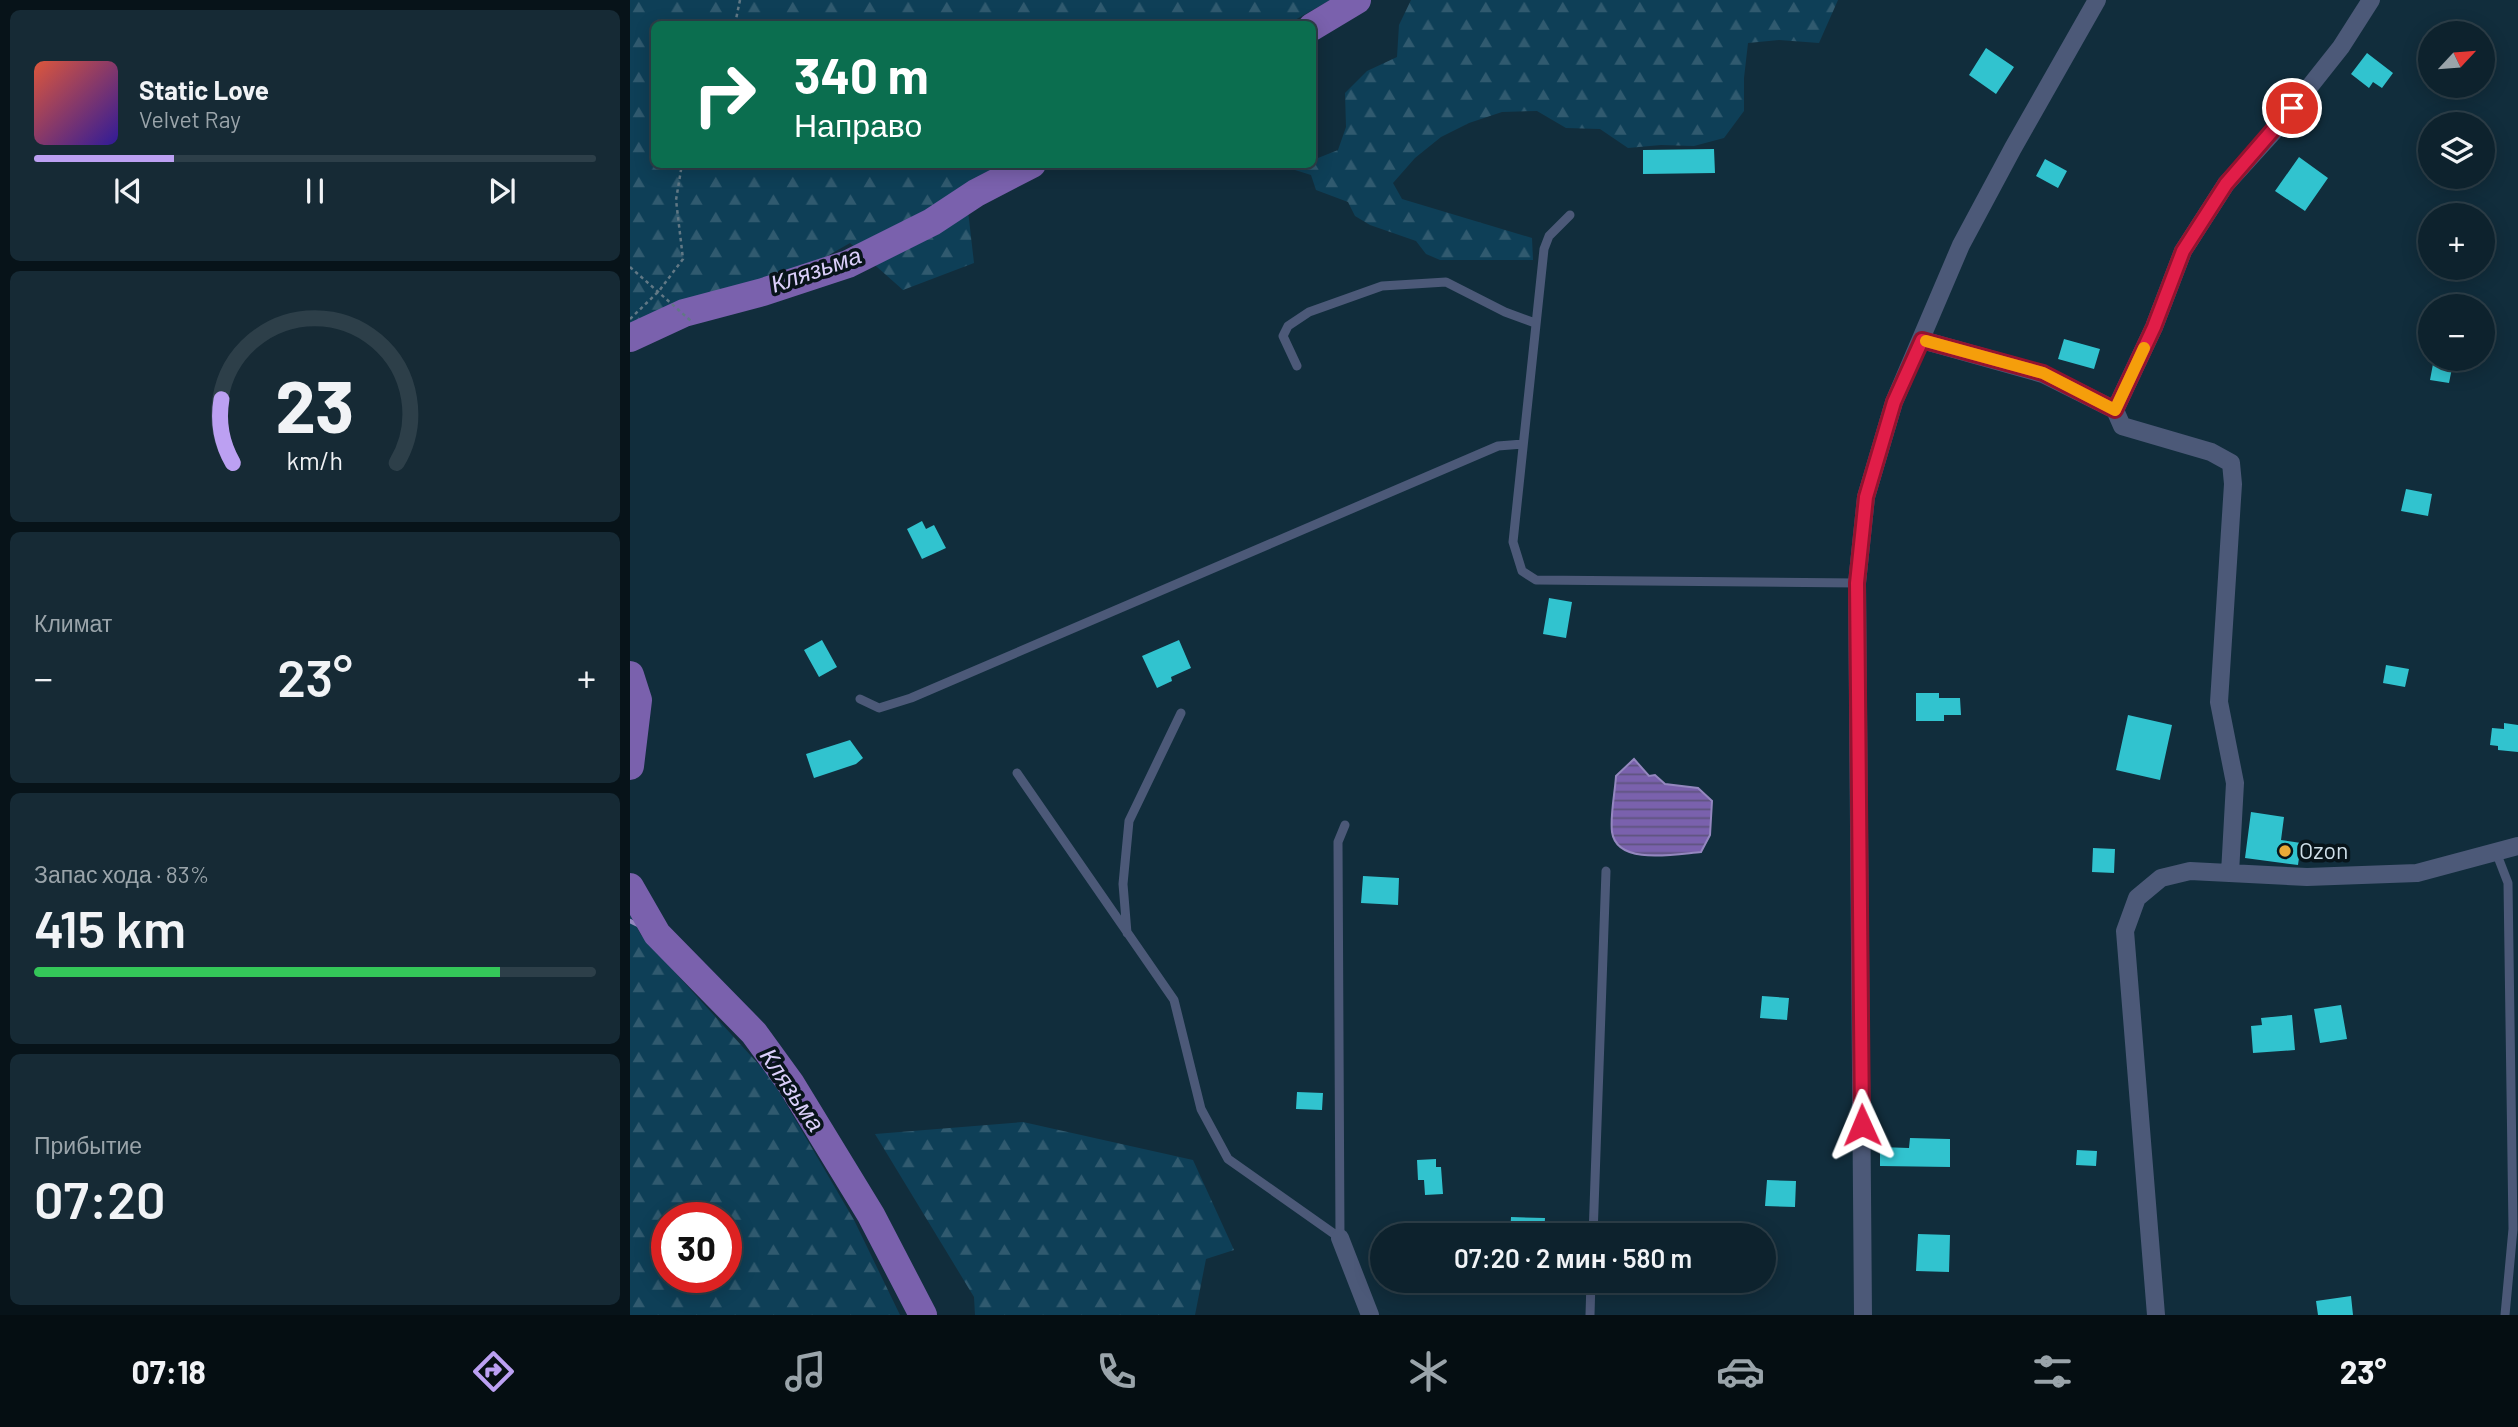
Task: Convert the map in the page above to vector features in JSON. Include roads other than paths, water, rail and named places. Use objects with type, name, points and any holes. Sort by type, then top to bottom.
[{"type":"street","points":[[1863,1315],[1857,583],[1866,497],[1894,402],[1961,245],[2097,0]]},
{"type":"street","points":[[2115,410],[2154,327],[2183,251],[2226,184],[2276,129],[2341,47],[2371,0]]},
{"type":"street","points":[[1922,340],[2043,373],[2115,410],[2122,426],[2211,452],[2231,463],[2233,484],[2219,702],[2235,783],[2230,873]]},
{"type":"street","points":[[2156,1315],[2125,931],[2137,898],[2161,878],[2190,871],[2307,877],[2417,873],[2518,846]]},
{"type":"street","points":[[1340,1238],[1370,1315]]},
{"type":"lane","points":[[1570,215],[1549,236],[1544,249],[1513,542],[1522,571],[1536,580],[1857,583]]},
{"type":"lane","points":[[1297,366],[1283,336],[1288,326],[1309,312],[1382,286],[1446,282],[1505,312],[1535,323]]},
{"type":"lane","points":[[860,699],[879,708],[911,698],[1498,446],[1523,444]]},
{"type":"lane","points":[[1127,936],[1123,884],[1129,821],[1181,713]]},
{"type":"lane","points":[[1017,773],[1127,936],[1174,1000],[1201,1109],[1228,1159],[1340,1238]]},
{"type":"lane","points":[[1340,1238],[1338,842],[1345,825]]},
{"type":"lane","points":[[2496,852],[2508,883],[2515,1228],[2505,1315]]},
{"type":"lane","points":[[1593,1223],[1606,871]]},
{"type":"lane","points":[[1590,1315],[1591,1293]]},
{"type":"waterway","name":"Клязьма","points":[[1316,25],[1357,0]]},
{"type":"waterway","name":"Клязьма","points":[[630,338],[684,313],[763,292],[848,264],[932,222],[976,193],[1024,168]]},
{"type":"waterway","name":"Клязьма","points":[[630,675],[638,700],[630,766]]},
{"type":"waterway","name":"Клязьма","points":[[630,887],[657,934],[754,1033],[791,1084],[871,1215],[923,1315]]},
{"type":"waterway","points":[[630,921],[657,934]]},
{"type":"place","name":"Ozon","points":[[2285,851]]}]
